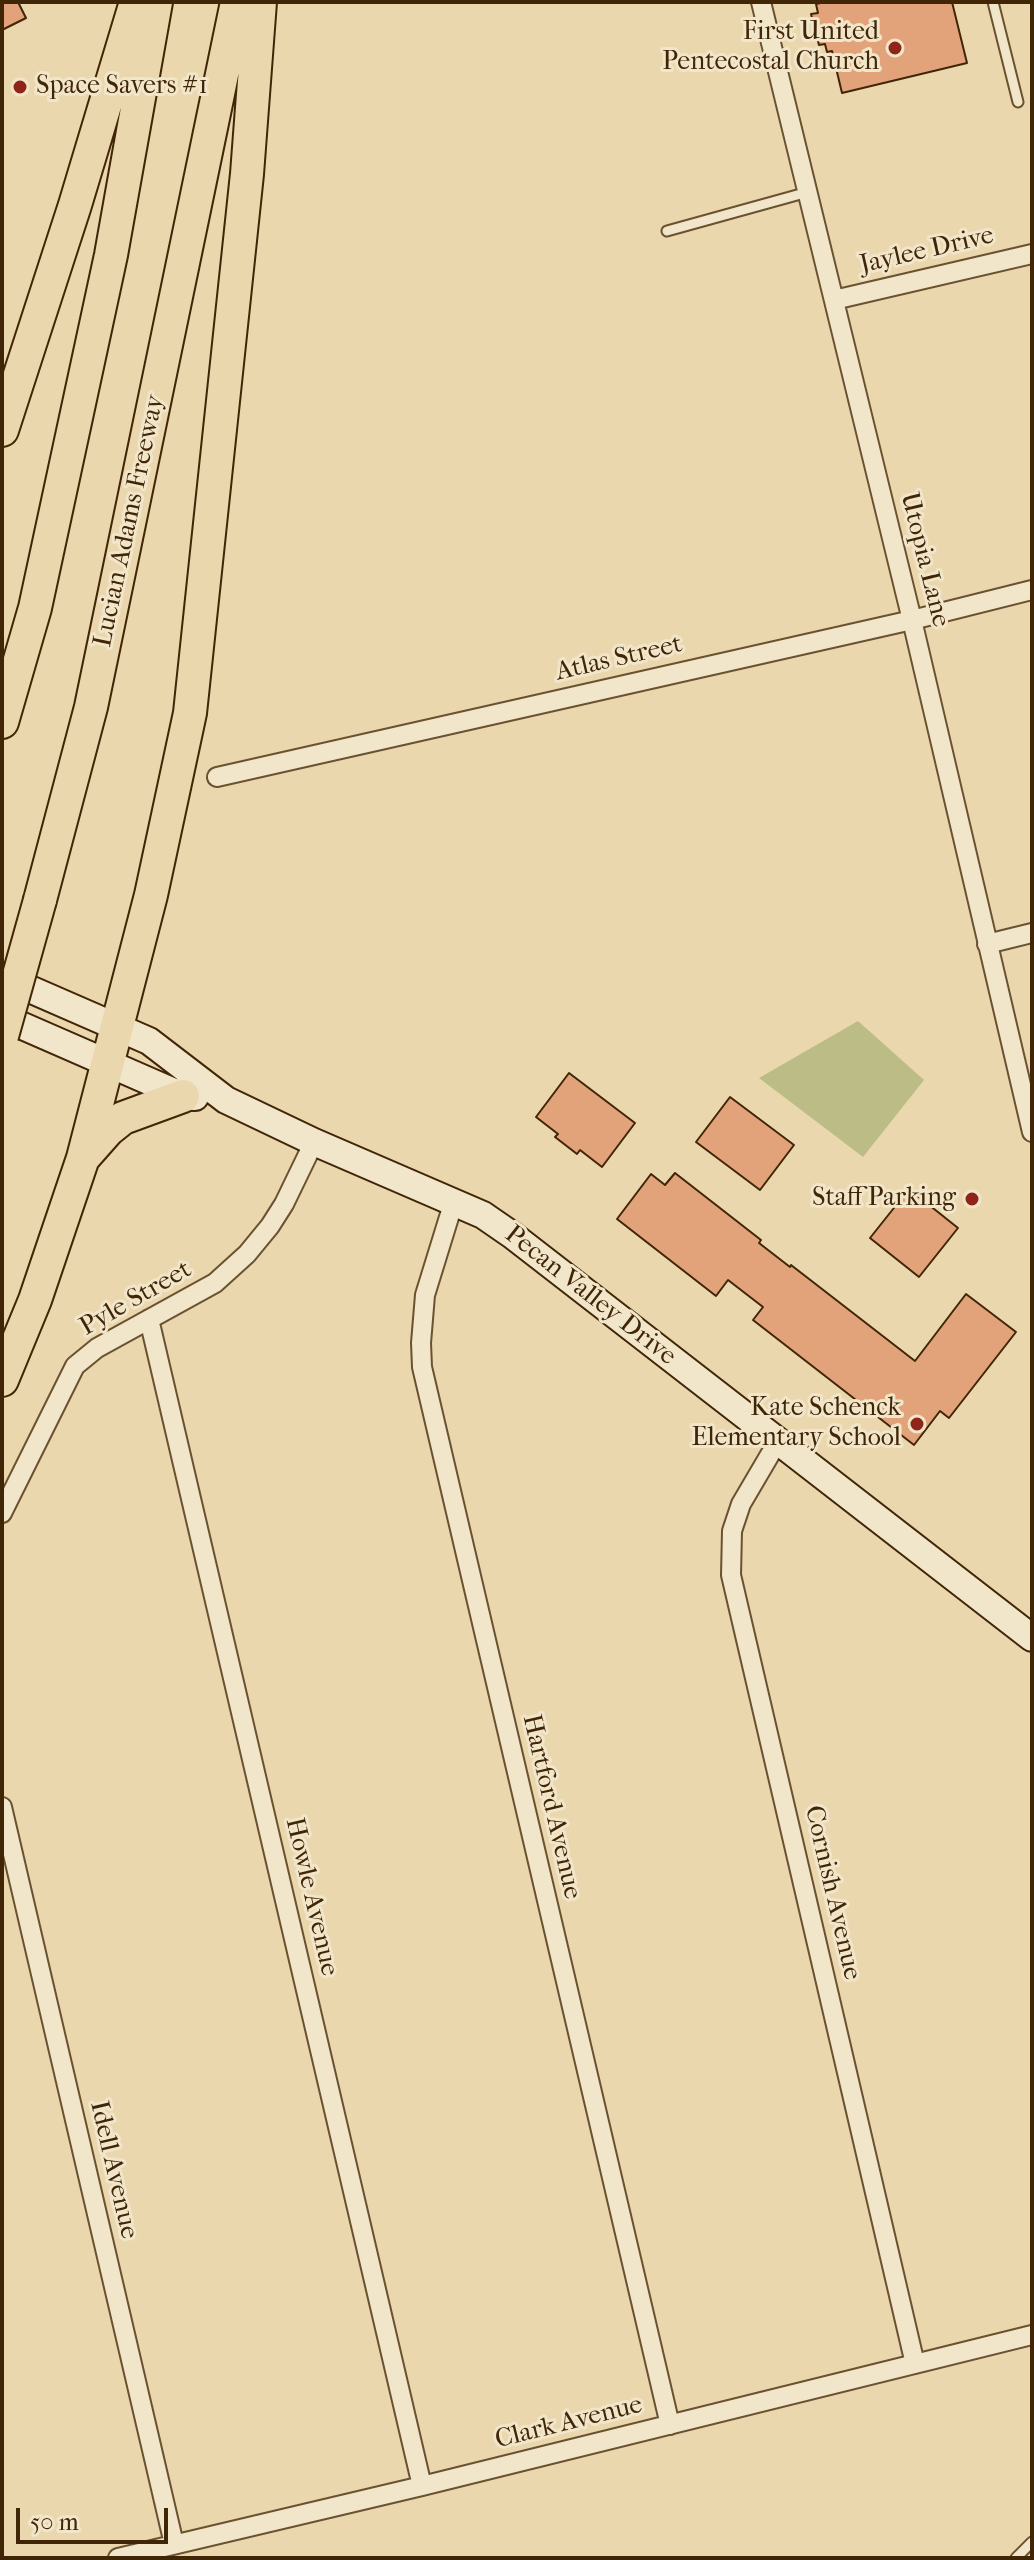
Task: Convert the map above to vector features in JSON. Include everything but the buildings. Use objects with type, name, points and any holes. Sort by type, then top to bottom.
[{"type":"highway","points":[[2,430],[75,205],[136,2]]},
{"type":"highway","points":[[2,722],[35,608],[101,301],[156,2]]},
{"type":"highway","name":"Lucian Adams Freeway","points":[[2,1036],[91,707],[237,2]]},
{"type":"highway","points":[[2,1380],[35,1300],[83,1158],[151,895],[190,713],[247,174],[260,2]]},
{"type":"highway","points":[[83,1158],[123,1118],[183,1096]]},
{"type":"main road","name":"Pecan Valley Drive","points":[[2,977],[149,1041],[226,1100],[483,1215],[1032,1638]]},
{"type":"main road","name":"Pecan Valley Drive","points":[[2,1017],[183,1096],[226,1100]]},
{"type":"street","name":"Utopia Lane","points":[[761,2],[912,620],[1032,1132]]},
{"type":"street","name":"Jaylee Drive","points":[[834,300],[1032,254]]},
{"type":"street","name":"Atlas Street","points":[[217,777],[912,620],[1032,590]]},
{"type":"street","points":[[987,944],[1032,933]]},
{"type":"street","name":"Pyle Street","points":[[2,1513],[75,1366],[97,1348],[215,1283],[247,1254],[284,1204],[314,1142]]},
{"type":"street","name":"Hartford Avenue","points":[[454,1201],[425,1295],[421,1331],[422,1367],[670,2425]]},
{"type":"street","name":"Howle Avenue","points":[[149,1319],[422,2486]]},
{"type":"street","name":"Cornish Avenue","points":[[778,1441],[741,1504],[730,1545],[731,1575],[915,2364]]},
{"type":"street","name":"Idell Avenue","points":[[2,1807],[174,2544]]},
{"type":"street","name":"Clark Avenue","points":[[118,2558],[1032,2335]]},
{"type":"lane","points":[[993,2],[1018,102]]},
{"type":"lane","points":[[667,231],[808,192]]},
{"type":"lane","points":[[1016,2558],[1032,2542]]},
{"type":"green space","points":[[858,1021],[924,1080],[863,1157],[759,1078]]},
{"type":"place","name":"First United Pentecostal Church","points":[[895,48]]},
{"type":"place","name":"Space Savers #1","points":[[20,87]]},
{"type":"place","name":"Staff Parking","points":[[972,1199]]},
{"type":"place","name":"Kate Schenck Elementary School","points":[[917,1424]]}]
